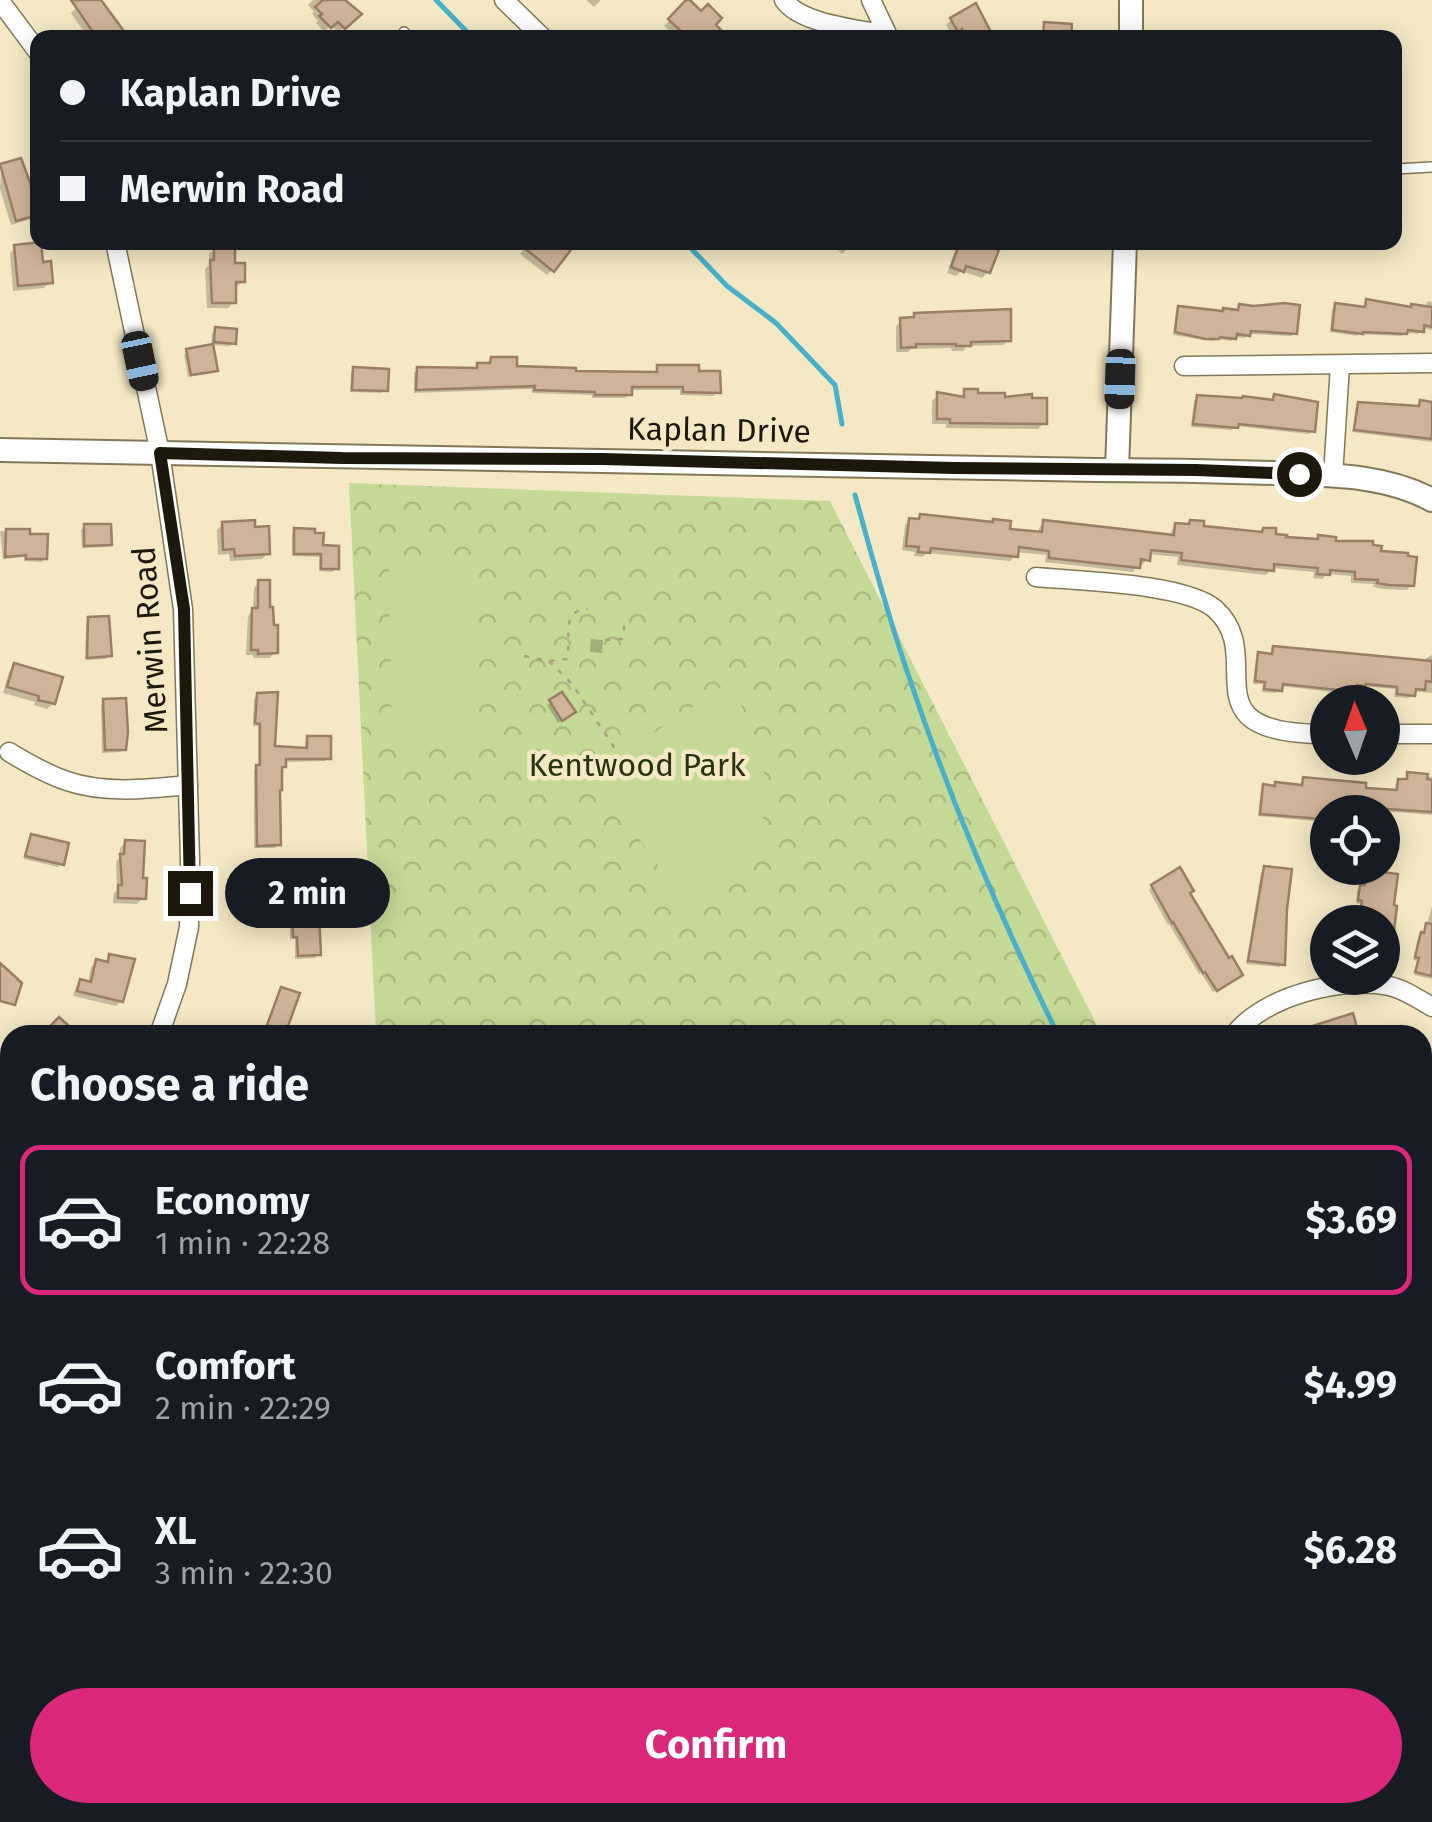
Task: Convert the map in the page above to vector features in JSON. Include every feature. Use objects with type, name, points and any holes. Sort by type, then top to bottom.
[{"type":"street","points":[[784,0],[806,17],[862,30]]},
{"type":"street","points":[[871,0],[886,30]]},
{"type":"street","points":[[1131,0],[1132,30]]},
{"type":"street","points":[[0,1],[30,41]]},
{"type":"street","points":[[511,2],[535,30]]},
{"type":"street","name":"Merwin Road","points":[[116,250],[160,453],[184,609],[189,927],[178,984],[163,1025]]},
{"type":"street","points":[[1117,470],[1125,250]]},
{"type":"street","points":[[1184,366],[1432,363]]},
{"type":"street","points":[[1333,476],[1340,364]]},
{"type":"street","name":"Kaplan Drive","points":[[0,450],[1196,470],[1385,482],[1432,500]]},
{"type":"street","points":[[1036,578],[1148,588],[1194,598],[1213,607],[1224,619],[1234,643],[1238,702],[1246,714],[1272,729],[1310,732]]},
{"type":"street","points":[[1400,734],[1432,734]]},
{"type":"street","points":[[9,752],[67,782],[91,787],[188,785]]},
{"type":"street","points":[[1243,1025],[1270,1006],[1316,989],[1349,985],[1386,985],[1432,1007]]},
{"type":"lane","points":[[1402,169],[1432,168]]},
{"type":"path","points":[[524,656],[549,661],[567,659],[568,625],[573,613],[588,609]]},
{"type":"path","points":[[605,640],[622,640],[624,620]]},
{"type":"path","points":[[549,661],[572,684],[616,750]]},
{"type":"green space","name":"Kentwood Park","points":[[349,483],[830,501],[1097,1025],[376,1025]]},
{"type":"green space","points":[[471,560],[477,739],[392,742],[389,562]]},
{"type":"green space","points":[[730,681],[763,753],[765,812],[758,833],[738,863],[687,907],[594,774]]},
{"type":"building","points":[[71,0],[101,0],[123,30],[92,30]]},
{"type":"building","points":[[323,0],[345,0],[362,14],[345,29],[338,22],[331,28],[315,7]]},
{"type":"building","points":[[690,0],[701,11],[708,4],[722,18],[716,25],[721,30],[680,30],[668,19]]},
{"type":"building","points":[[976,3],[990,30],[957,30],[950,18]]},
{"type":"building","points":[[1044,22],[1072,24],[1072,30],[1044,30]]},
{"type":"building","points":[[21,158],[30,182],[30,217],[16,221],[0,164]]},
{"type":"building","points":[[30,243],[30,250],[42,250],[43,262],[51,261],[53,283],[18,286],[14,245]]},
{"type":"building","points":[[214,250],[235,250],[235,263],[245,263],[245,282],[236,282],[236,303],[212,303],[210,260],[214,260]]},
{"type":"building","points":[[527,250],[571,250],[554,272]]},
{"type":"building","points":[[957,250],[999,250],[990,273],[966,266],[964,272],[951,267]]},
{"type":"building","points":[[1366,299],[1432,307],[1432,327],[1424,325],[1424,332],[1408,330],[1407,334],[1332,330],[1335,303],[1365,307]]},
{"type":"building","points":[[1239,304],[1300,305],[1297,334],[1251,331],[1250,336],[1237,334],[1236,339],[1205,339],[1175,332],[1178,306],[1223,311],[1238,310]]},
{"type":"building","points":[[1011,309],[1011,341],[971,342],[971,346],[916,344],[901,348],[900,318],[914,317],[914,313]]},
{"type":"building","points":[[215,327],[237,329],[236,344],[214,342]]},
{"type":"building","points":[[213,344],[218,371],[191,375],[186,349]]},
{"type":"building","points":[[491,357],[517,357],[517,366],[576,371],[657,372],[657,365],[699,365],[699,371],[720,371],[721,393],[683,392],[683,387],[632,387],[632,395],[534,390],[535,386],[416,390],[417,367],[477,368],[477,363],[490,363]]},
{"type":"building","points":[[353,367],[389,369],[388,391],[352,390]]},
{"type":"building","points":[[964,389],[1005,393],[1005,397],[1032,394],[1032,398],[1047,398],[1047,424],[950,423],[950,419],[937,419],[937,392],[964,397]]},
{"type":"building","points":[[1274,394],[1318,402],[1315,432],[1239,424],[1238,428],[1193,424],[1197,395],[1273,400]]},
{"type":"building","points":[[1420,400],[1432,402],[1432,439],[1354,430],[1358,402],[1419,406]]},
{"type":"building","points":[[920,514],[1011,521],[1010,529],[1042,532],[1043,520],[1174,535],[1175,523],[1189,524],[1190,520],[1204,521],[1204,526],[1262,532],[1263,528],[1276,528],[1276,534],[1286,537],[1318,539],[1318,535],[1336,537],[1336,541],[1373,541],[1373,545],[1382,546],[1381,551],[1417,557],[1414,586],[1355,579],[1355,572],[1330,570],[1330,575],[1317,574],[1318,568],[1274,564],[1274,571],[1254,569],[1181,560],[1182,553],[1151,550],[1150,561],[1141,559],[1140,568],[1049,558],[1049,551],[1019,547],[1018,557],[931,548],[930,553],[918,552],[919,547],[906,546],[909,518],[919,519]]},
{"type":"building","points":[[255,520],[255,527],[269,526],[270,554],[235,556],[234,549],[223,550],[222,522]]},
{"type":"building","points":[[84,524],[111,524],[112,545],[84,546]]},
{"type":"building","points":[[294,528],[315,529],[315,533],[324,533],[323,545],[339,546],[339,569],[321,569],[321,554],[294,554]]},
{"type":"building","points":[[6,529],[48,534],[47,559],[5,557]]},
{"type":"building","points":[[258,580],[270,580],[270,607],[274,625],[278,625],[278,653],[258,654],[258,650],[251,650],[252,608],[258,608]]},
{"type":"building","points":[[109,616],[112,656],[87,658],[88,617]]},
{"type":"building","points":[[1273,646],[1432,661],[1432,682],[1426,681],[1425,690],[1416,689],[1415,696],[1400,694],[1400,685],[1283,684],[1282,691],[1264,689],[1265,682],[1255,681],[1258,652],[1272,654]]},
{"type":"building","points":[[14,663],[63,677],[55,704],[7,687]]},
{"type":"building","points":[[278,692],[275,746],[307,748],[307,736],[331,736],[331,759],[286,759],[280,790],[281,845],[257,846],[257,693]]},
{"type":"building","points":[[562,692],[576,712],[562,721],[549,700]]},
{"type":"building","points":[[126,698],[126,750],[105,750],[103,699]]},
{"type":"building","points":[[1407,772],[1428,774],[1427,779],[1432,780],[1432,812],[1400,810],[1400,795],[1310,795],[1310,818],[1260,814],[1263,784],[1302,785],[1303,777],[1397,790],[1398,779],[1407,779]]},
{"type":"building","points":[[31,834],[69,843],[64,865],[25,856]]},
{"type":"building","points":[[125,840],[145,841],[146,899],[118,898],[118,885],[122,885],[120,854],[124,854]]},
{"type":"building","points":[[1264,866],[1292,869],[1285,965],[1248,961]]},
{"type":"building","points":[[1180,867],[1194,891],[1190,893],[1243,975],[1217,991],[1151,885]]},
{"type":"building","points":[[1360,885],[1397,885],[1394,905],[1361,905],[1358,900]]},
{"type":"building","points":[[319,912],[321,955],[298,956],[292,913]]},
{"type":"building","points":[[1426,923],[1432,924],[1432,976],[1415,972],[1419,958],[1415,957]]},
{"type":"building","points":[[109,954],[135,959],[123,1002],[77,991],[80,979],[91,982],[96,959],[108,962]]},
{"type":"building","points":[[0,963],[22,983],[15,1005],[0,1001]]},
{"type":"building","points":[[281,987],[300,993],[289,1025],[267,1025]]},
{"type":"building","points":[[1353,1013],[1356,1025],[1316,1025]]},
{"type":"building","points":[[59,1017],[68,1025],[51,1025]]},
{"type":"waterway","points":[[436,0],[465,30]]},
{"type":"waterway","points":[[693,250],[727,286],[776,323],[835,385],[842,424]]},
{"type":"waterway","points":[[855,495],[894,632],[942,769],[997,903],[1053,1025]]},
{"type":"route","points":[[190,893],[184,609],[160,453],[1299,474]]}]
